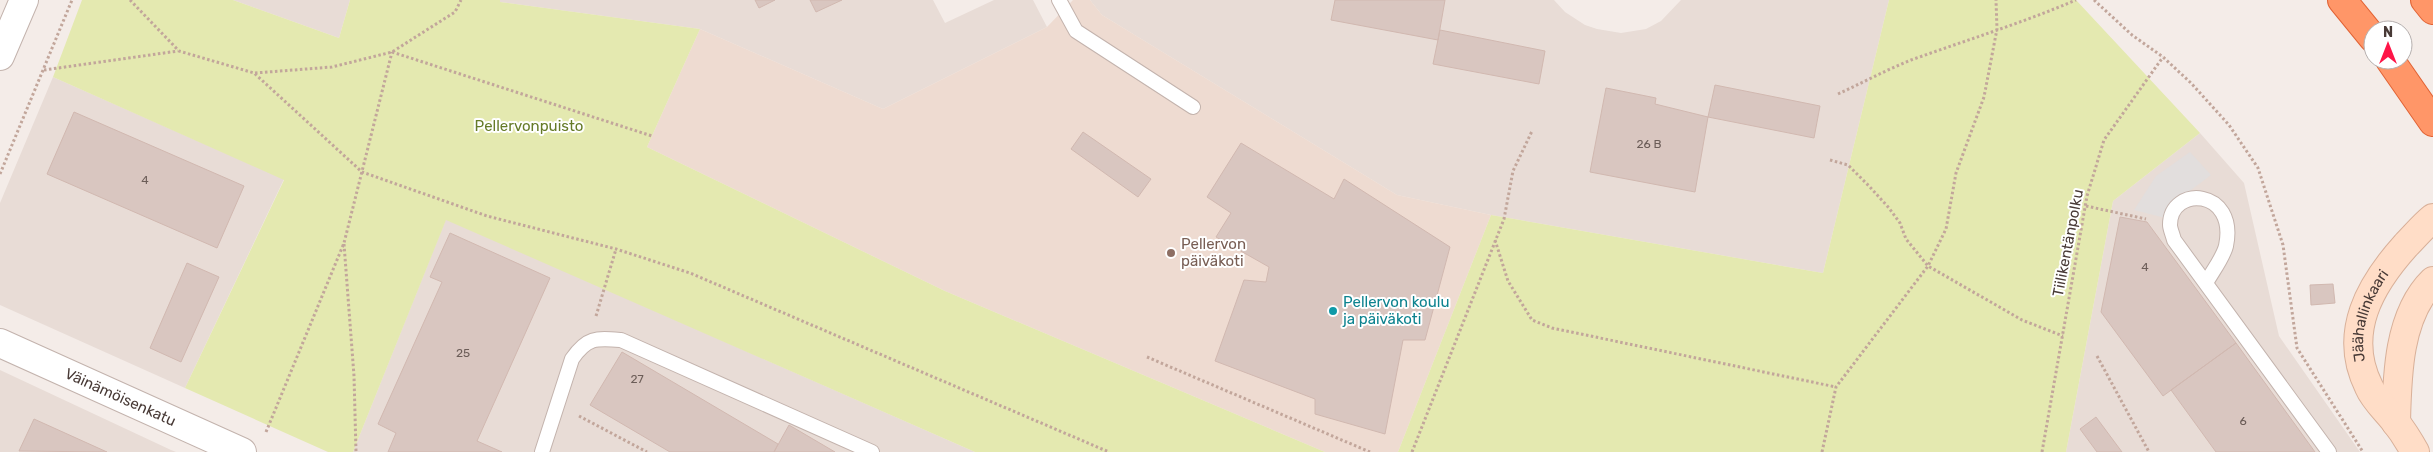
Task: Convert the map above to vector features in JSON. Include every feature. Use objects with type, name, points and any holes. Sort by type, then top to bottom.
[{"type":"highway","points":[[2342,0],[2363,26]]},
{"type":"highway","points":[[2425,0],[2433,10]]},
{"type":"highway","points":[[2397,70],[2433,122]]},
{"type":"street","points":[[0,56],[24,0]]},
{"type":"street","name":"Jäähallinkaari","points":[[2416,452],[2396,422],[2369,388],[2358,356],[2362,317],[2368,297],[2385,271],[2433,218]]},
{"type":"street","points":[[2396,422],[2397,375],[2412,310],[2433,281]]},
{"type":"street","name":"Väinämöisenkatu","points":[[0,343],[242,452]]},
{"type":"lane","points":[[1059,0],[1076,31],[1194,107]]},
{"type":"lane","points":[[2206,283],[2226,248],[2228,226],[2223,213],[2214,202],[2198,198],[2184,200],[2173,213],[2170,224],[2174,240],[2328,452]]},
{"type":"lane","points":[[542,452],[572,359],[588,341],[600,338],[621,340],[872,452]]},
{"type":"path","points":[[0,174],[72,0]]},
{"type":"path","points":[[130,0],[179,50]]},
{"type":"path","points":[[44,70],[179,50],[254,73],[332,68],[392,52],[455,12],[461,0]]},
{"type":"path","points":[[1822,452],[1836,386],[1928,266],[1946,229],[1956,173],[1984,97],[1997,29],[1996,0]]},
{"type":"path","points":[[1838,94],[1910,61],[1964,43],[1997,29],[2020,24],[2076,0]]},
{"type":"path","points":[[392,52],[652,136]]},
{"type":"path","points":[[265,435],[344,243],[392,52]]},
{"type":"path","name":"Tiilikentänpolku","points":[[2042,452],[2086,206],[2104,140],[2163,57]]},
{"type":"path","points":[[254,73],[362,172],[487,216],[616,249],[690,273],[1109,452]]},
{"type":"path","points":[[1412,452],[1504,219],[1513,171],[1532,131]]},
{"type":"path","points":[[1830,160],[1848,165],[1889,208],[1900,223],[1906,239],[1928,266],[2022,320],[2063,336]]},
{"type":"path","points":[[2086,206],[2150,220]]},
{"type":"path","points":[[1495,240],[1508,281],[1532,320],[1552,328],[1836,386]]},
{"type":"path","points":[[344,243],[354,376],[356,452]]},
{"type":"path","points":[[588,341],[616,249]]},
{"type":"path","points":[[2097,356],[2149,452]]},
{"type":"path","points":[[1148,357],[1370,452]]},
{"type":"path","points":[[556,404],[647,452]]},
{"type":"shaded area","points":[[233,0],[350,0],[339,38]]},
{"type":"shaded area","points":[[500,0],[933,0],[945,23],[994,0],[1033,0],[1047,27],[883,109],[700,29],[500,2]]},
{"type":"shaded area","name":"Pellervon päiväkoti","points":[[1073,0],[1090,0],[1102,15],[1397,195],[1491,215],[1398,452],[1325,452],[945,291],[647,147],[700,29],[883,109],[1047,27]]},
{"type":"shaded area","points":[[1090,0],[1554,0],[1565,12],[1585,25],[1621,33],[1646,29],[1661,21],[1681,0],[1889,0],[1823,273],[1491,215],[1397,195],[1102,15]]},
{"type":"shaded area","points":[[53,77],[284,179],[185,388],[0,305],[0,203]]},
{"type":"shaded area","points":[[2200,133],[2244,183],[2279,336],[2360,452],[2066,452],[2113,201]]},
{"type":"shaded area","points":[[2190,152],[2211,175],[2171,205],[2165,218],[2134,210],[2156,176]]},
{"type":"shaded area","points":[[446,219],[975,452],[353,452]]},
{"type":"shaded area","points":[[0,370],[171,450],[176,452],[0,452]]},
{"type":"green space","name":"Pellervonpuisto","points":[[82,0],[233,0],[339,38],[350,0],[500,0],[500,2],[700,29],[647,147],[945,291],[1325,452],[975,452],[446,220],[353,452],[328,452],[185,388],[284,180],[53,77]]},
{"type":"green space","points":[[1889,0],[2076,0],[2200,133],[2113,201],[2066,452],[1398,452],[1491,215],[1823,273]]},
{"type":"building","points":[[755,0],[775,0],[759,8]]},
{"type":"building","points":[[810,0],[842,0],[816,12]]},
{"type":"building","points":[[1335,0],[1445,0],[1438,40],[1331,20]]},
{"type":"building","points":[[1440,30],[1545,51],[1539,84],[1433,64]]},
{"type":"building","points":[[1715,85],[1820,106],[1814,138],[1708,117]]},
{"type":"building","points":[[1606,88],[1656,98],[1655,104],[1708,117],[1695,192],[1590,172]]},
{"type":"building","points":[[74,112],[244,186],[217,248],[47,174]]},
{"type":"building","points":[[1083,132],[1151,179],[1138,197],[1071,149]]},
{"type":"building","name":"Pellervon koulu ja päiväkoti","points":[[1241,143],[1334,199],[1344,179],[1450,247],[1425,340],[1403,340],[1385,434],[1315,414],[1315,399],[1215,361],[1244,280],[1266,282],[1269,267],[1216,237],[1231,213],[1207,197]]},
{"type":"building","points":[[2120,217],[2147,222],[2236,343],[2163,396],[2101,312]]},
{"type":"building","points":[[450,233],[550,278],[477,441],[502,452],[388,452],[396,433],[378,424],[442,282],[430,277]]},
{"type":"building","points":[[187,263],[219,277],[181,362],[150,348]]},
{"type":"building","points":[[2333,284],[2335,303],[2311,305],[2310,285]]},
{"type":"building","points":[[2236,343],[2315,452],[2216,452],[2171,390]]},
{"type":"building","points":[[622,352],[778,444],[774,452],[670,452],[590,405]]},
{"type":"building","points":[[2096,417],[2122,452],[2097,452],[2080,429]]},
{"type":"building","points":[[34,419],[107,452],[19,451]]},
{"type":"building","points":[[789,425],[835,452],[774,452]]},
{"type":"place","name":"Pellervon päiväkoti","points":[[1171,253]]},
{"type":"place","name":"Pellervon koulu ja päiväkoti","points":[[1333,311]]}]
